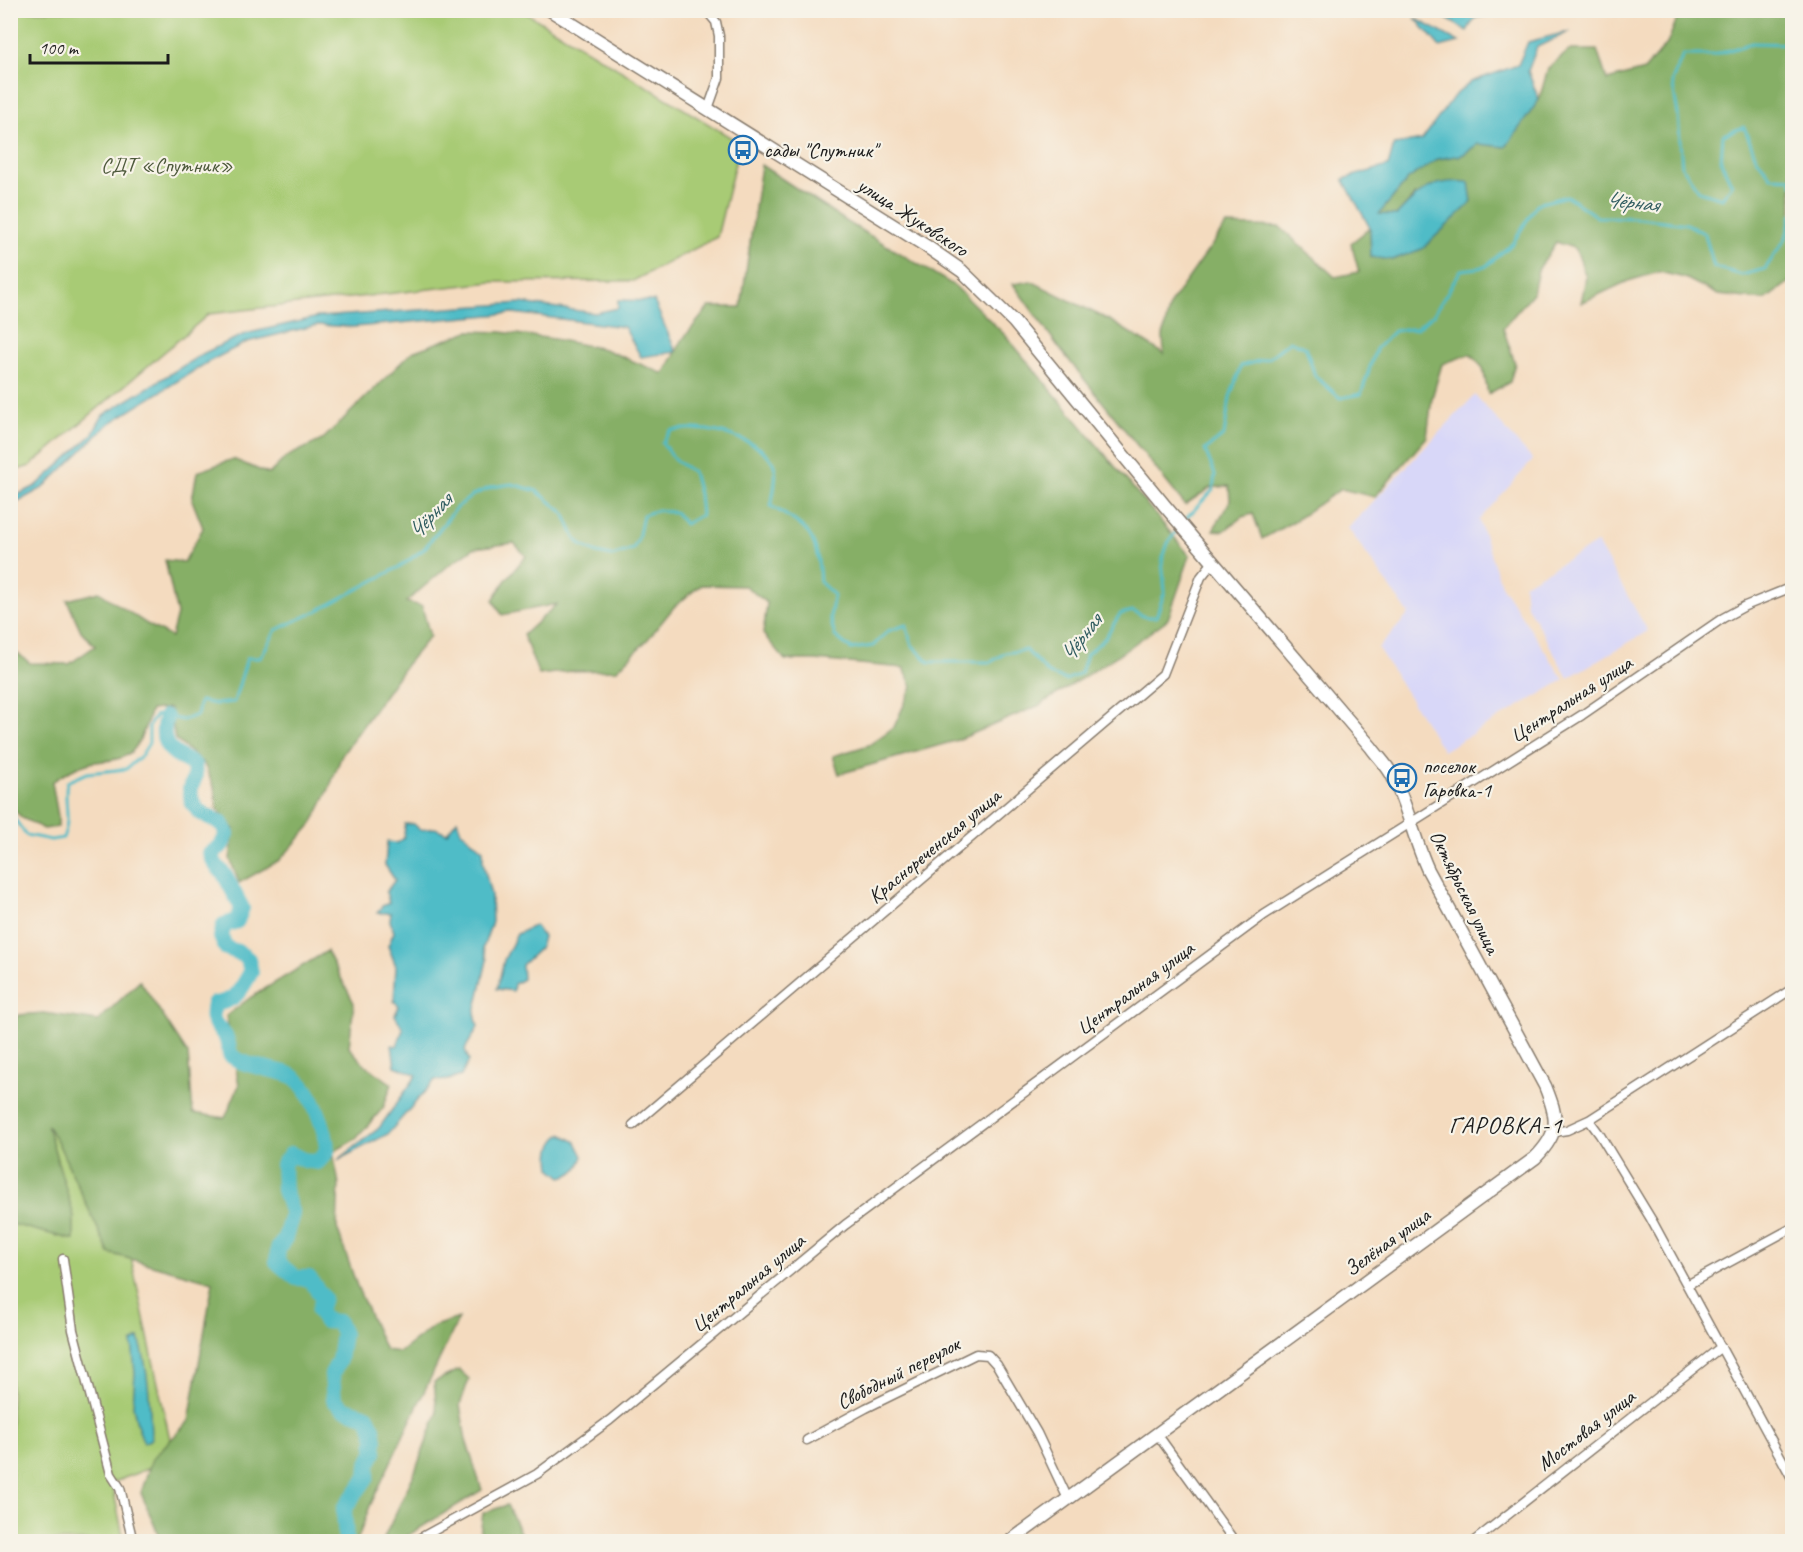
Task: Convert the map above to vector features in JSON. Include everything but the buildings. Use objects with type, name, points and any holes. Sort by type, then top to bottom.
[{"type":"main road","name":"улица Жуковского","points":[[550,10],[926,246],[962,271],[1014,322],[1199,546]]},
{"type":"main road","name":"Октябрьская улица","points":[[1199,546],[1392,775],[1411,824],[1417,847],[1428,870],[1545,1086],[1553,1105],[1554,1132]]},
{"type":"main road","name":"Зелёная улица","points":[[1010,1541],[1535,1158],[1549,1145],[1554,1132]]},
{"type":"street","points":[[706,10],[716,22],[719,36],[719,78],[708,109]]},
{"type":"street","name":"Краснореченская улица","points":[[633,1125],[1163,674],[1201,577],[1213,562]]},
{"type":"street","name":"Центральная улица","points":[[413,1542],[537,1474],[610,1420],[854,1219],[1264,915],[1582,715],[1723,618],[1792,586]]},
{"type":"street","points":[[1554,1132],[1567,1130],[1589,1120],[1792,989]]},
{"type":"street","points":[[1589,1120],[1652,1219],[1792,1478]]},
{"type":"street","points":[[1687,1285],[1792,1228]]},
{"type":"street","points":[[63,1259],[73,1329],[111,1474],[120,1488],[133,1542]]},
{"type":"street","name":"Мостовая улица","points":[[1473,1542],[1721,1347]]},
{"type":"street","name":"Свободный переулок","points":[[807,1440],[976,1354],[988,1354],[997,1365],[1037,1433],[1068,1499]]},
{"type":"street","points":[[1157,1434],[1235,1542]]},
{"type":"shaded area","points":[[1475,395],[1533,460],[1479,520],[1501,585],[1564,680],[1443,751],[1378,648],[1409,614],[1348,528]]},
{"type":"shaded area","points":[[1597,543],[1648,631],[1568,678],[1526,604],[1524,584]]},
{"type":"green space","name":"СДТ «Спутник»","points":[[10,11],[523,11],[740,143],[717,237],[633,281],[492,282],[209,314],[30,466],[11,472]]},
{"type":"green space","points":[[1680,11],[1792,11],[1792,280],[1765,300],[1718,295],[1685,278],[1659,272],[1628,281],[1581,303],[1586,277],[1576,249],[1556,242],[1538,270],[1533,293],[1503,328],[1515,363],[1510,382],[1488,394],[1483,368],[1470,354],[1442,364],[1432,398],[1427,437],[1375,497],[1341,489],[1294,521],[1262,539],[1253,514],[1242,517],[1224,531],[1213,530],[1230,501],[1229,486],[1210,488],[1185,505],[1060,349],[1013,284],[1031,281],[1111,321],[1164,354],[1163,336],[1170,304],[1226,225],[1280,227],[1335,277],[1359,272],[1351,243],[1370,228],[1371,257],[1416,194],[1397,215],[1378,215],[1408,179],[1438,159],[1462,155],[1539,100],[1548,68],[1570,50],[1597,50],[1607,80],[1644,70],[1667,44]]},
{"type":"green space","points":[[761,165],[849,223],[955,286],[1006,336],[1190,556],[1168,619],[1126,650],[1040,705],[958,740],[839,774],[833,756],[869,745],[894,727],[912,687],[904,668],[815,660],[785,660],[763,634],[767,603],[745,586],[701,585],[674,607],[648,639],[617,670],[572,671],[539,675],[523,635],[557,604],[502,615],[493,600],[505,581],[526,556],[514,543],[474,548],[448,566],[406,602],[422,606],[430,636],[406,665],[342,755],[312,824],[280,860],[239,883],[230,859],[234,829],[217,808],[215,789],[204,764],[175,739],[170,708],[151,710],[140,740],[130,753],[113,760],[79,767],[52,782],[58,827],[44,829],[22,818],[11,807],[11,648],[30,663],[69,664],[95,646],[81,631],[67,600],[99,592],[171,637],[177,614],[165,560],[184,562],[203,528],[192,500],[197,472],[233,459],[269,474],[286,457],[322,440],[412,352],[469,331],[501,332],[554,339],[604,349],[664,374],[683,339],[709,307],[741,307]]},
{"type":"green space","points":[[327,951],[354,1003],[349,1047],[364,1064],[392,1084],[383,1108],[356,1139],[333,1152],[339,1184],[337,1228],[357,1286],[385,1350],[400,1352],[434,1326],[459,1318],[370,1506],[357,1541],[161,1541],[141,1493],[152,1459],[189,1421],[213,1282],[109,1253],[57,1141],[47,1125],[74,1216],[74,1240],[11,1224],[11,1027],[18,1015],[44,1013],[98,1021],[140,981],[188,1054],[193,1113],[225,1118],[239,1085],[226,1016],[251,997]]},
{"type":"green space","points":[[69,1076],[121,1211],[174,1458],[112,1483],[124,1541],[11,1541],[11,1095]]},
{"type":"green space","points":[[459,1370],[469,1379],[460,1405],[466,1440],[482,1490],[399,1541],[384,1538],[414,1474],[437,1414],[434,1382]]},
{"type":"green space","points":[[507,1505],[524,1541],[479,1541],[483,1513]]},
{"type":"water","points":[[1436,11],[1488,11],[1490,15],[1475,18],[1467,31]]},
{"type":"water","points":[[1415,18],[1459,42],[1440,47]]},
{"type":"water","points":[[1571,31],[1537,47],[1528,71],[1539,100],[1506,147],[1478,144],[1462,155],[1438,159],[1408,179],[1379,214],[1397,215],[1421,192],[1446,182],[1469,182],[1472,202],[1422,249],[1392,260],[1371,257],[1370,228],[1343,179],[1388,166],[1394,145],[1422,140],[1454,96],[1471,82],[1518,65],[1528,42]]},
{"type":"water","points":[[618,300],[654,301],[676,352],[641,357],[624,327],[513,313],[354,327],[318,325],[247,342],[208,362],[110,423],[43,488],[11,503],[11,498],[36,486],[92,435],[103,415],[204,353],[245,334],[318,317],[521,303],[595,313],[618,308]]},
{"type":"water","points":[[457,820],[461,831],[483,850],[483,862],[491,895],[492,922],[483,948],[487,960],[475,1013],[478,1027],[465,1049],[469,1061],[461,1076],[448,1080],[435,1080],[388,1134],[338,1160],[379,1128],[417,1075],[395,1066],[392,1045],[397,1046],[403,1029],[395,1015],[399,1006],[394,1001],[396,966],[388,946],[394,932],[390,921],[391,913],[377,913],[382,906],[389,903],[386,892],[395,880],[385,865],[387,842],[397,843],[404,838],[405,824],[414,824],[420,830],[435,828],[447,833]]},
{"type":"water","points":[[535,925],[543,937],[540,948],[522,965],[523,979],[514,984],[513,991],[497,989],[504,960],[517,934]]},
{"type":"water","points":[[562,1134],[576,1142],[583,1156],[576,1170],[562,1177],[551,1168],[550,1158],[553,1145]]},
{"type":"water","points":[[139,1338],[147,1375],[150,1414],[151,1439],[144,1443],[133,1406],[135,1373],[132,1343]]},
{"type":"waterway","name":"Чёрная","points":[[1792,44],[1752,43],[1714,55],[1683,55],[1672,81],[1678,114],[1682,167],[1699,191],[1722,198],[1732,185],[1721,162],[1723,135],[1744,127],[1756,157],[1771,177],[1792,178],[1792,185]]},
{"type":"waterway","name":"Чёрная","points":[[1184,521],[1213,490],[1215,474],[1205,450],[1224,435],[1230,397],[1241,366],[1269,358],[1290,341],[1306,348],[1315,376],[1340,398],[1361,394],[1376,349],[1394,331],[1417,328],[1434,314],[1461,270],[1485,267],[1513,243],[1537,204],[1567,196],[1597,217],[1639,218],[1687,224],[1705,234],[1714,267],[1742,275],[1765,269],[1786,238],[1792,214]]},
{"type":"waterway","name":"Чёрная","points":[[10,817],[14,818],[26,835],[51,840],[63,838],[67,823],[67,782],[87,773],[126,769],[141,756],[149,743],[149,726],[156,715],[183,720],[197,715],[200,701],[216,704],[234,702],[247,658],[260,658],[276,630],[401,566],[424,549],[456,508],[473,495],[492,487],[512,484],[537,491],[564,513],[575,538],[581,545],[597,553],[612,556],[633,549],[638,539],[643,515],[658,510],[676,513],[685,524],[701,515],[699,494],[693,472],[676,461],[662,443],[671,430],[695,429],[729,435],[754,445],[771,460],[776,478],[771,506],[795,521],[814,543],[820,582],[834,595],[830,617],[835,636],[851,649],[873,646],[888,631],[906,625],[912,645],[929,662],[991,662],[1005,653],[1026,650],[1049,674],[1066,680],[1081,673],[1087,654],[1105,638],[1120,614],[1133,611],[1145,617],[1156,617],[1165,591],[1162,561],[1168,543],[1178,529]]},
{"type":"waterway","points":[[166,717],[165,742],[173,752],[194,765],[195,777],[190,789],[192,802],[199,812],[221,823],[227,834],[221,846],[210,854],[224,874],[242,908],[237,921],[224,925],[221,937],[226,948],[248,959],[251,972],[241,990],[233,998],[214,1004],[212,1015],[214,1022],[226,1038],[230,1055],[251,1065],[288,1074],[296,1079],[310,1096],[324,1132],[327,1152],[318,1162],[304,1160],[291,1154],[283,1164],[284,1190],[292,1214],[285,1238],[278,1249],[277,1262],[296,1278],[309,1278],[323,1298],[319,1311],[325,1321],[338,1322],[343,1334],[339,1360],[332,1374],[334,1400],[343,1408],[367,1416],[373,1428],[374,1453],[368,1465],[367,1477],[344,1509],[346,1542]]},
{"type":"place","name":"сады \"Спутник\"","points":[[743,150]]},
{"type":"place","name":"поселок Гаровка-1","points":[[1402,778]]},
{"type":"district","name":"ГАРОВКА-1","points":[[1506,1125]]}]
